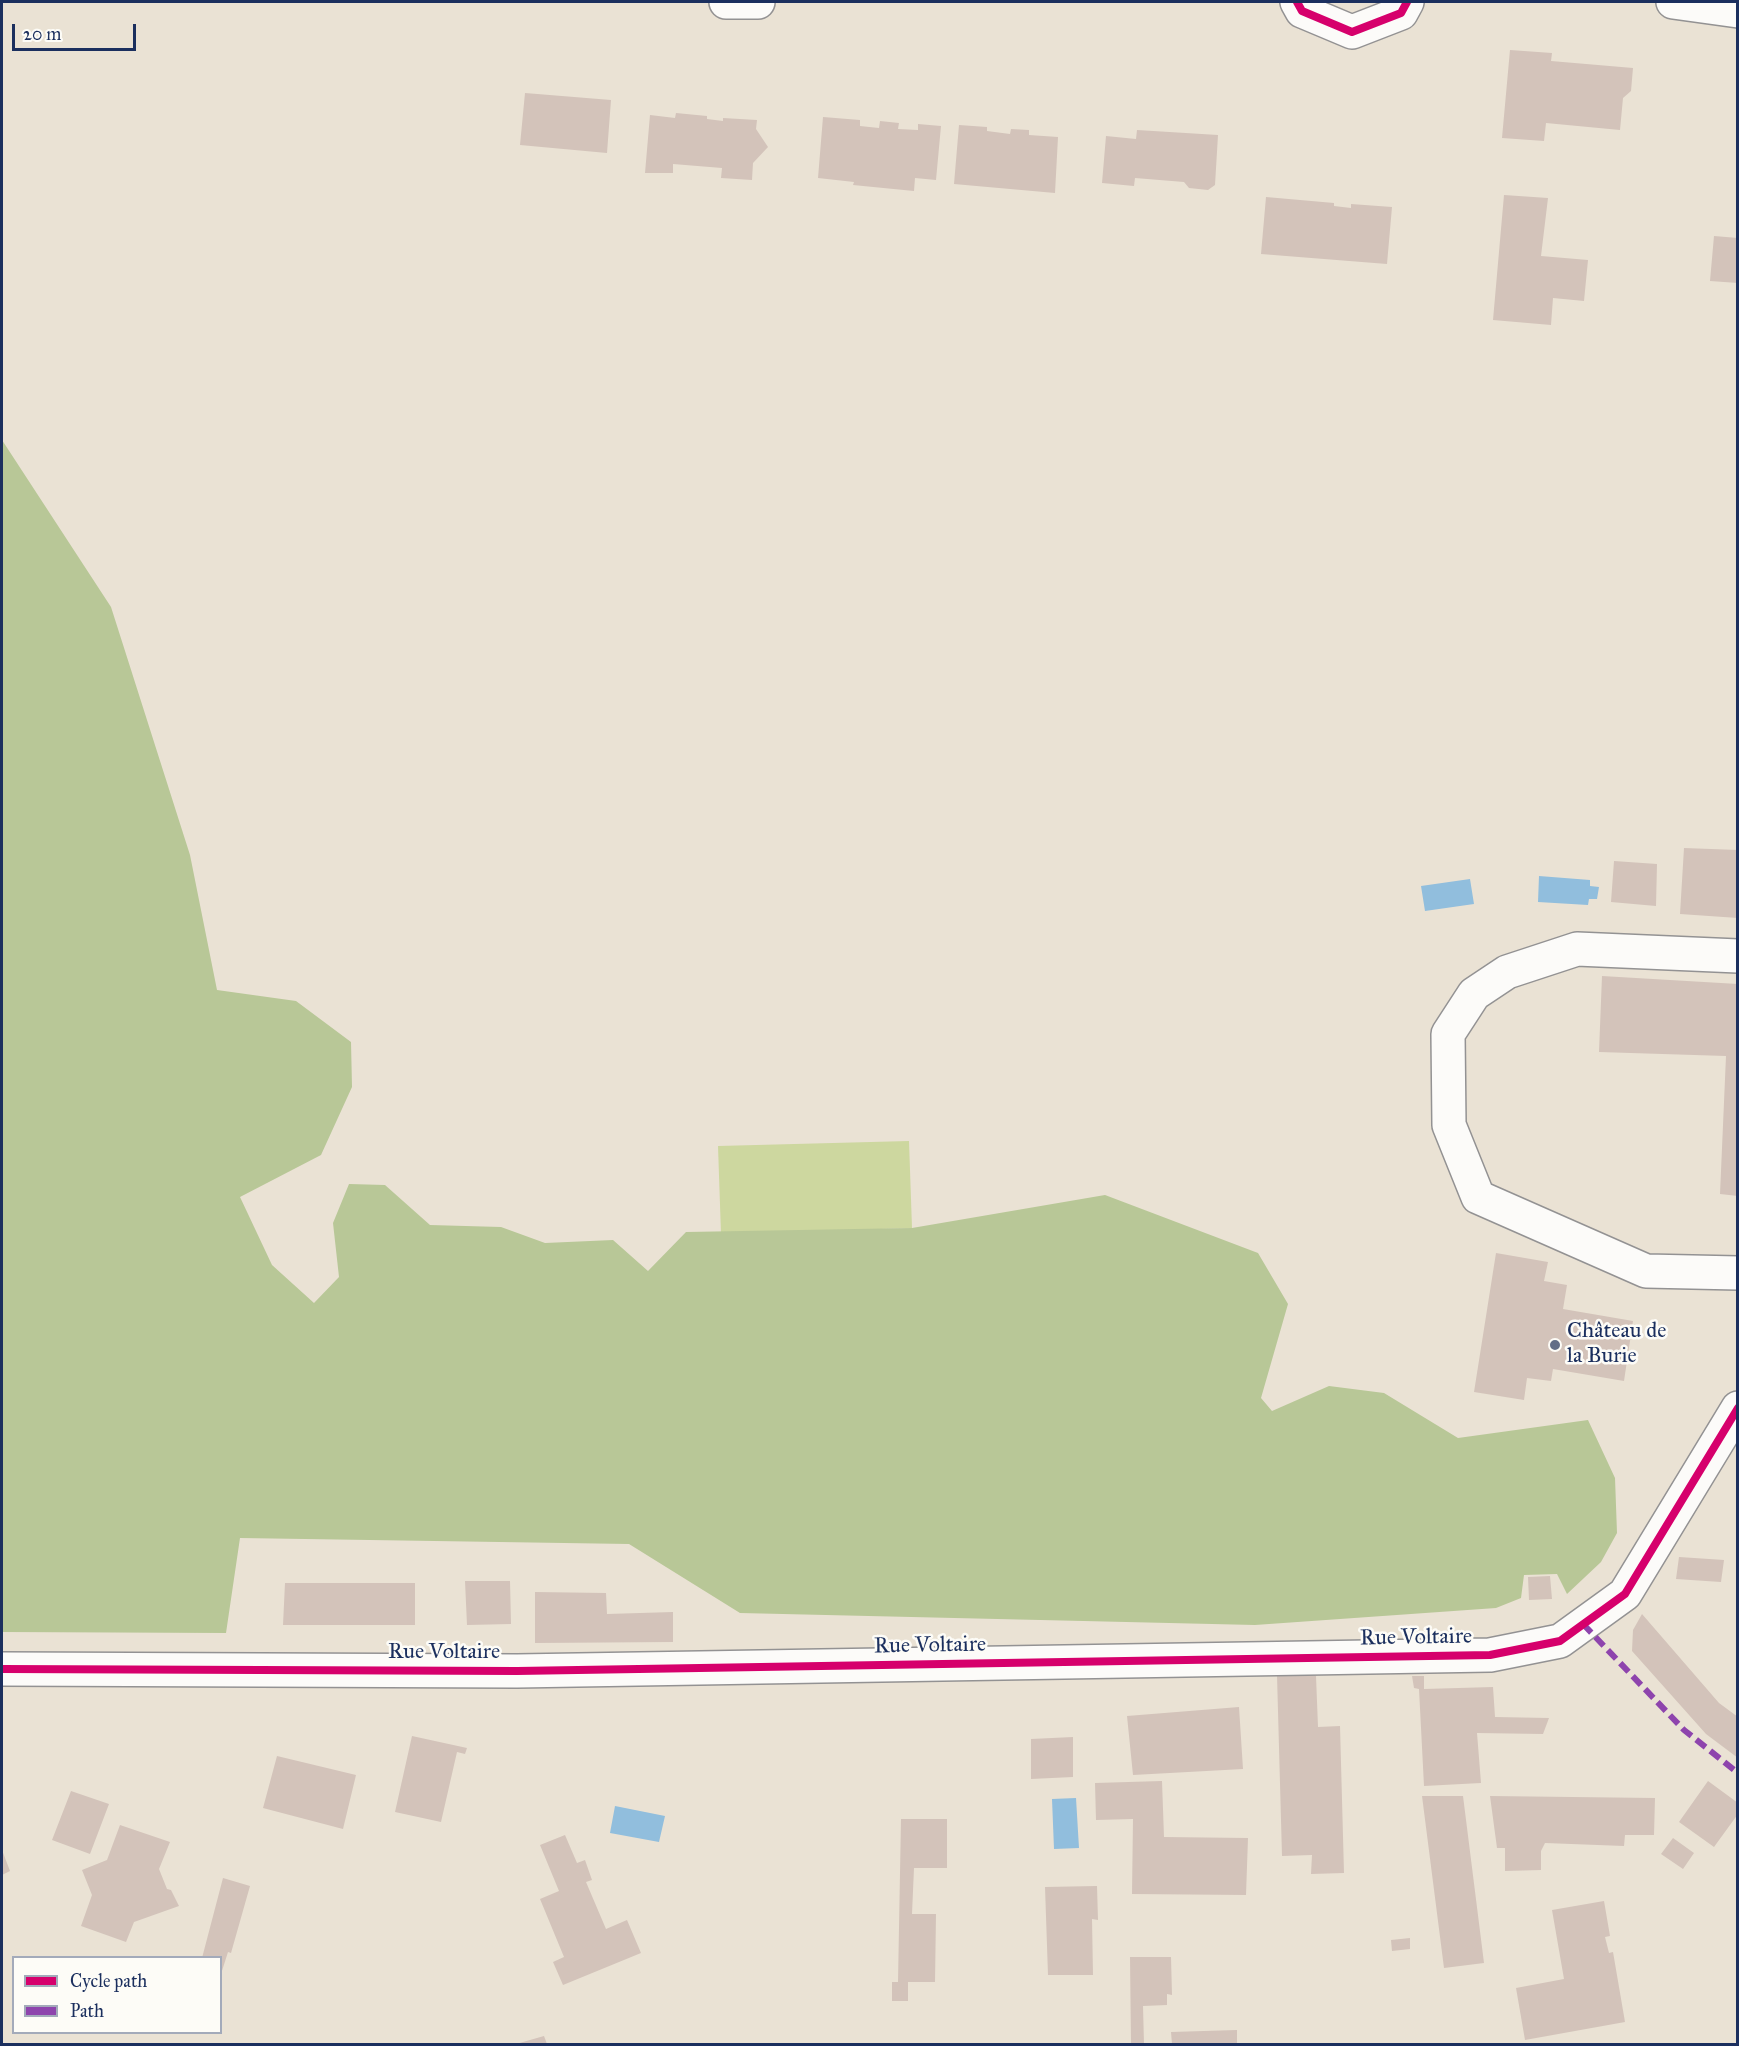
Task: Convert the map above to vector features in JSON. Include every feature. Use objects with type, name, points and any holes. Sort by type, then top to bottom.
[{"type":"street","points":[[726,2],[758,2]]},
{"type":"street","points":[[1297,2],[1302,11],[1352,32],[1401,13],[1407,2]]},
{"type":"street","points":[[1673,2],[1737,11]]},
{"type":"street","points":[[1737,956],[1577,950],[1507,972],[1474,994],[1448,1034],[1449,1125],[1478,1197],[1646,1271],[1737,1273]]},
{"type":"street","name":"Rue Voltaire","points":[[2,1669],[517,1671],[1490,1655],[1560,1641],[1625,1594],[1737,1408]]},
{"type":"green space","points":[[2,440],[111,607],[190,855],[217,990],[296,1001],[351,1042],[352,1087],[321,1155],[240,1197],[272,1265],[314,1303],[339,1277],[333,1223],[349,1184],[385,1185],[430,1225],[501,1227],[545,1243],[613,1240],[648,1271],[686,1232],[912,1228],[1105,1195],[1258,1253],[1288,1304],[1261,1398],[1272,1411],[1329,1386],[1384,1393],[1458,1438],[1588,1420],[1615,1478],[1617,1533],[1601,1562],[1567,1594],[1557,1574],[1524,1575],[1521,1598],[1496,1608],[1255,1625],[740,1613],[629,1544],[240,1538],[226,1633],[2,1632]]},
{"type":"green space","points":[[909,1141],[912,1228],[721,1234],[718,1146]]},
{"type":"water","points":[[1539,876],[1590,880],[1590,886],[1599,887],[1597,899],[1589,899],[1588,905],[1538,902]]},
{"type":"water","points":[[1470,879],[1474,904],[1425,911],[1421,886]]},
{"type":"water","points":[[1076,1798],[1079,1848],[1054,1849],[1052,1799]]},
{"type":"water","points":[[615,1806],[665,1816],[659,1842],[610,1833]]},
{"type":"building","points":[[1510,50],[1552,53],[1551,61],[1633,68],[1631,91],[1623,98],[1620,130],[1546,123],[1544,141],[1502,138]]},
{"type":"building","points":[[525,93],[611,100],[607,153],[520,145]]},
{"type":"building","points":[[676,113],[707,116],[707,119],[723,121],[723,118],[757,120],[756,129],[768,147],[753,163],[752,180],[721,178],[722,168],[673,164],[673,173],[645,173],[650,115],[675,118]]},
{"type":"building","points":[[823,117],[860,120],[860,126],[879,128],[880,121],[899,123],[898,129],[918,130],[918,124],[941,126],[936,180],[915,178],[914,191],[853,185],[854,182],[818,178]]},
{"type":"building","points":[[959,125],[987,127],[987,131],[1010,134],[1011,129],[1029,130],[1029,135],[1058,137],[1055,193],[954,184]]},
{"type":"building","points":[[1137,130],[1218,135],[1215,185],[1208,190],[1189,188],[1184,182],[1135,178],[1134,186],[1102,183],[1106,136],[1136,139]]},
{"type":"building","points":[[1504,195],[1548,198],[1541,256],[1588,260],[1584,301],[1553,298],[1551,325],[1493,320]]},
{"type":"building","points":[[1266,197],[1334,203],[1334,206],[1351,208],[1351,204],[1392,207],[1387,264],[1261,254]]},
{"type":"building","points":[[1714,236],[1738,238],[1738,283],[1710,281]]},
{"type":"building","points":[[1684,848],[1738,850],[1738,918],[1680,914]]},
{"type":"building","points":[[1614,861],[1657,864],[1656,906],[1611,902]]},
{"type":"building","points":[[1602,976],[1738,984],[1738,1196],[1720,1194],[1726,1056],[1599,1052]]},
{"type":"building","name":"Château de la Burie","points":[[1496,1253],[1548,1262],[1544,1281],[1567,1285],[1563,1309],[1633,1321],[1624,1381],[1553,1369],[1551,1381],[1527,1378],[1524,1400],[1474,1392]]},
{"type":"building","points":[[1679,1557],[1724,1560],[1721,1582],[1676,1579]]},
{"type":"building","points":[[1550,1576],[1552,1599],[1529,1600],[1528,1577]]},
{"type":"building","points":[[465,1581],[510,1581],[511,1624],[467,1625]]},
{"type":"building","points":[[285,1583],[415,1583],[415,1625],[283,1625]]},
{"type":"building","points":[[535,1592],[606,1593],[607,1614],[673,1612],[673,1642],[535,1643]]},
{"type":"building","points":[[1642,1614],[1719,1703],[1738,1717],[1738,1758],[1706,1734],[1632,1651],[1633,1630]]},
{"type":"building","points":[[1277,1675],[1316,1676],[1318,1727],[1340,1726],[1344,1873],[1311,1874],[1312,1855],[1282,1856]]},
{"type":"building","points":[[1412,1676],[1424,1676],[1424,1689],[1493,1687],[1495,1717],[1549,1718],[1543,1734],[1477,1733],[1481,1783],[1424,1786],[1419,1689],[1414,1688]]},
{"type":"building","points":[[1239,1707],[1243,1769],[1133,1775],[1127,1716]]},
{"type":"building","points":[[412,1736],[467,1748],[465,1754],[457,1752],[441,1822],[395,1812]]},
{"type":"building","points":[[1073,1737],[1073,1777],[1031,1779],[1031,1739]]},
{"type":"building","points":[[277,1756],[356,1775],[343,1829],[263,1808]]},
{"type":"building","points":[[1162,1781],[1164,1837],[1248,1838],[1246,1895],[1132,1894],[1133,1819],[1096,1820],[1095,1783]]},
{"type":"building","points":[[1708,1781],[1738,1803],[1738,1814],[1714,1847],[1679,1822]]},
{"type":"building","points":[[71,1791],[109,1804],[90,1854],[52,1840]]},
{"type":"building","points":[[1422,1796],[1463,1796],[1484,1963],[1444,1968]]},
{"type":"building","points":[[1490,1796],[1655,1798],[1654,1835],[1625,1835],[1624,1846],[1545,1843],[1541,1851],[1541,1870],[1505,1871],[1505,1848],[1497,1848]]},
{"type":"building","points":[[901,1819],[947,1819],[947,1868],[914,1868],[912,1914],[936,1914],[935,1982],[908,1982],[908,2001],[892,2001],[892,1982],[898,1982]]},
{"type":"building","points":[[120,1825],[170,1842],[159,1869],[167,1889],[171,1890],[179,1906],[134,1922],[126,1942],[81,1926],[92,1895],[82,1870],[107,1860]]},
{"type":"building","points":[[565,1835],[577,1863],[585,1860],[592,1880],[586,1882],[606,1929],[627,1920],[641,1953],[563,1985],[553,1962],[564,1957],[540,1899],[559,1891],[540,1845]]},
{"type":"building","points":[[1673,1838],[1694,1853],[1683,1869],[1661,1854]]},
{"type":"building","points":[[2,1850],[10,1871],[2,1875]]},
{"type":"building","points":[[223,1878],[250,1886],[231,1953],[228,1952],[222,1971],[222,1956],[203,1956]]},
{"type":"building","points":[[1097,1886],[1098,1920],[1092,1919],[1093,1975],[1048,1975],[1045,1887]]},
{"type":"building","points":[[1604,1901],[1610,1936],[1605,1937],[1609,1953],[1613,1952],[1625,2022],[1525,2040],[1516,1988],[1564,1979],[1552,1910]]},
{"type":"building","points":[[1410,1938],[1410,1949],[1392,1951],[1391,1940]]},
{"type":"building","points":[[1130,1957],[1171,1957],[1172,1995],[1167,1994],[1167,2005],[1143,2006],[1144,2044],[1131,2044]]},
{"type":"building","points":[[1237,2030],[1237,2044],[1172,2044],[1171,2032]]},
{"type":"building","points":[[544,2036],[547,2044],[516,2044]]},
{"type":"marked path","points":[[1583,1624],[1684,1730],[1738,1773]]},
{"type":"cycle path","points":[[1297,2],[1302,11],[1352,32],[1401,13],[1407,2]]},
{"type":"cycle path","points":[[2,1669],[517,1671],[1490,1655],[1560,1641],[1625,1594],[1738,1408]]},
{"type":"place","name":"Château de la Burie","points":[[1555,1345]]}]
